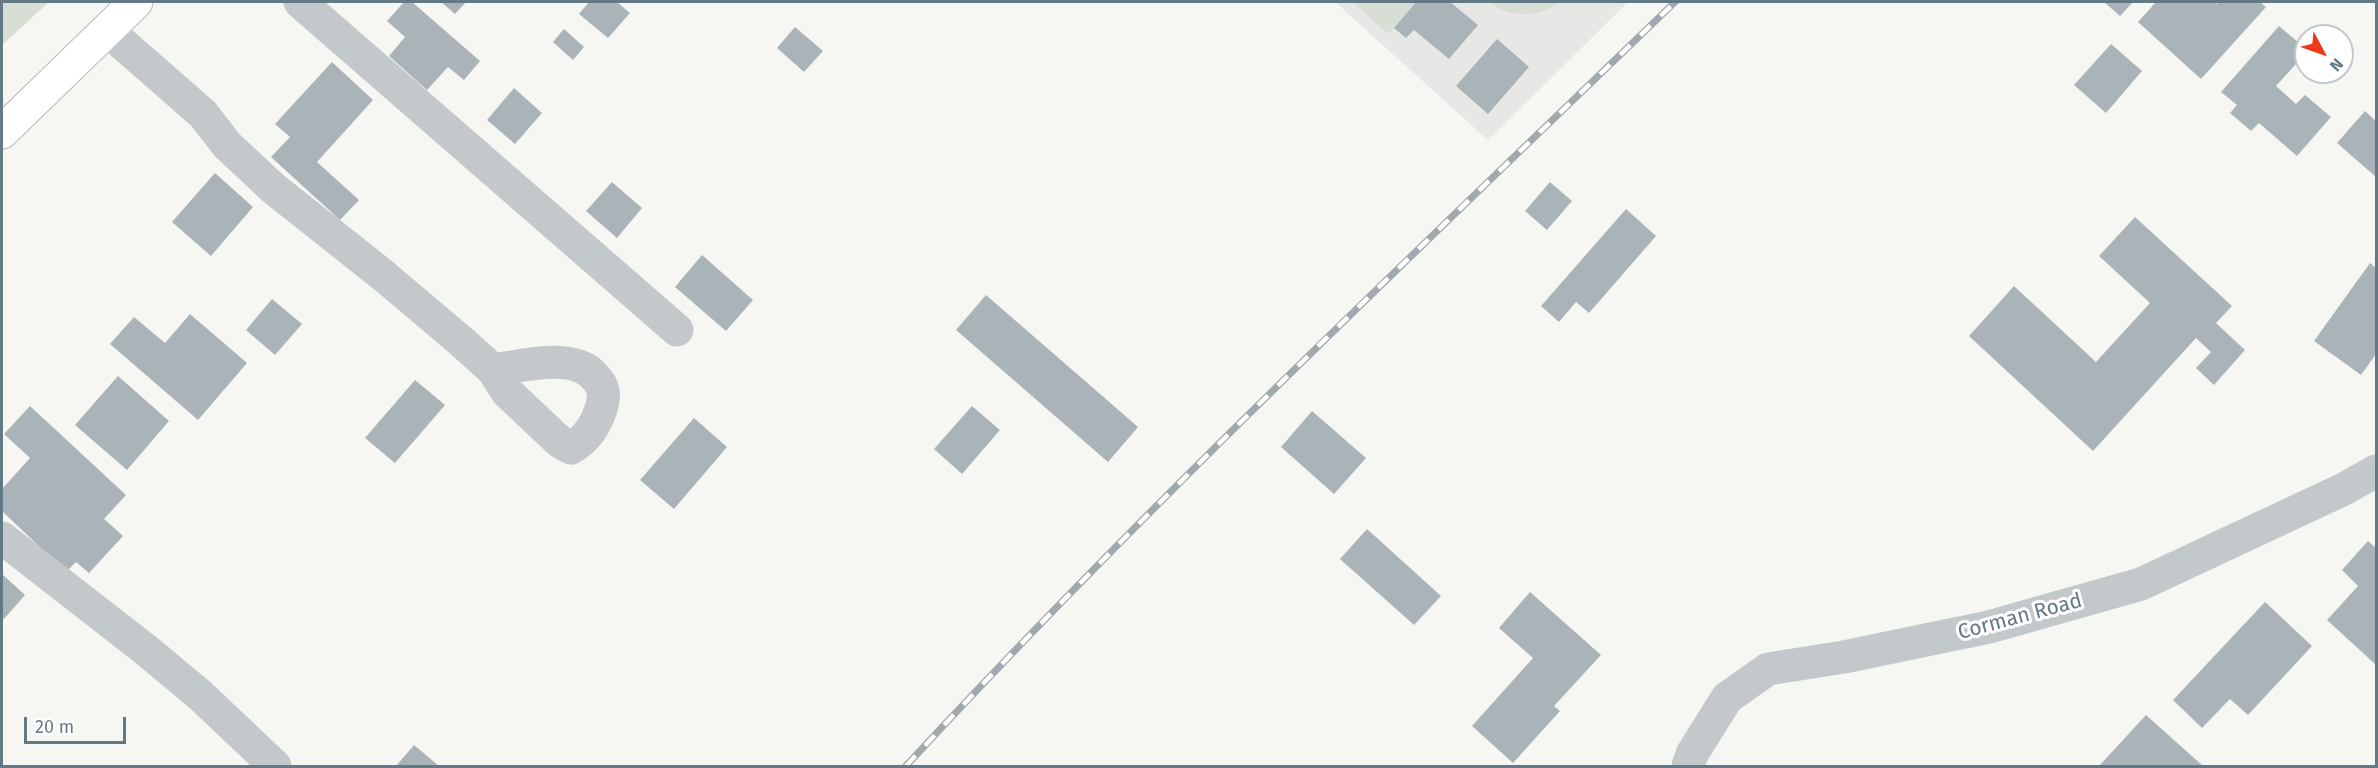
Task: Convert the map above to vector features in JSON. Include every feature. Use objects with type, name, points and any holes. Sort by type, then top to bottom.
[{"type":"main road","points":[[2,132],[136,2]]},
{"type":"street","points":[[300,2],[677,330]]},
{"type":"street","points":[[107,30],[203,114],[227,144],[273,188],[384,276],[493,370]]},
{"type":"street","name":"Corman Road","points":[[1688,766],[1692,754],[1727,698],[1768,669],[1844,657],[1989,627],[2141,584],[2344,489],[2376,471]]},
{"type":"street","points":[[2,538],[173,672],[275,766]]},
{"type":"shaded area","points":[[2,2],[49,2],[2,45]]},
{"type":"shaded area","points":[[1335,2],[1628,2],[1488,140]]},
{"type":"shaded area","points":[[1352,2],[1416,2],[1388,34]]},
{"type":"shaded area","points":[[1490,2],[1558,2],[1551,8],[1534,14],[1515,14]]},
{"type":"building","points":[[404,2],[412,2],[480,61],[464,80],[448,67],[427,90],[389,56],[405,37],[387,21]]},
{"type":"building","points":[[441,2],[466,2],[455,14]]},
{"type":"building","points":[[589,2],[617,2],[630,13],[608,38],[579,14]]},
{"type":"building","points":[[1416,2],[1450,2],[1478,25],[1449,59],[1414,30],[1406,38],[1394,28]]},
{"type":"building","points":[[2104,2],[2133,2],[2120,16]]},
{"type":"building","points":[[2156,2],[2215,2],[2217,4],[2219,2],[2260,2],[2266,7],[2201,79],[2138,22]]},
{"type":"building","points":[[2279,26],[2294,39],[2294,66],[2276,86],[2296,104],[2305,95],[2331,117],[2297,156],[2259,123],[2251,131],[2230,113],[2237,105],[2221,92]]},
{"type":"building","points":[[795,27],[823,51],[804,72],[777,48]]},
{"type":"building","points":[[564,29],[584,47],[573,60],[553,42]]},
{"type":"building","points":[[1497,39],[1529,67],[1488,114],[1456,86]]},
{"type":"building","points":[[2111,44],[2142,71],[2106,113],[2074,85]]},
{"type":"building","points":[[332,62],[373,100],[317,162],[359,200],[340,220],[271,157],[290,137],[275,124]]},
{"type":"building","points":[[514,88],[542,113],[515,144],[487,120]]},
{"type":"building","points":[[2365,111],[2376,121],[2376,177],[2337,143]]},
{"type":"building","points":[[215,173],[253,207],[211,256],[172,222]]},
{"type":"building","points":[[612,182],[642,208],[617,238],[586,211]]},
{"type":"building","points":[[1550,182],[1572,201],[1547,230],[1525,211]]},
{"type":"building","points":[[1626,209],[1656,236],[1589,313],[1576,302],[1559,322],[1541,306]]},
{"type":"building","points":[[2135,217],[2232,306],[2216,323],[2245,350],[2214,385],[2196,368],[2211,352],[2196,338],[2093,451],[1969,336],[2014,286],[2096,362],[2150,303],[2099,256]]},
{"type":"building","points":[[702,255],[753,300],[726,331],[675,287]]},
{"type":"building","points":[[2370,263],[2376,268],[2376,354],[2361,375],[2314,341]]},
{"type":"building","points":[[986,295],[1138,427],[1108,462],[956,330]]},
{"type":"building","points":[[272,299],[302,324],[275,355],[246,330]]},
{"type":"building","points":[[190,314],[247,363],[198,420],[110,344],[134,317],[165,343]]},
{"type":"building","points":[[118,376],[169,421],[127,470],[75,425]]},
{"type":"building","points":[[415,380],[445,405],[395,463],[365,438]]},
{"type":"building","points":[[30,406],[126,495],[104,519],[123,536],[89,573],[76,562],[66,572],[2,511],[2,489],[30,458],[4,434]]},
{"type":"building","points":[[972,406],[1000,430],[962,474],[934,449]]},
{"type":"building","points":[[1312,411],[1366,458],[1334,494],[1281,447]]},
{"type":"building","points":[[694,418],[727,447],[674,509],[640,480]]},
{"type":"building","points":[[1367,529],[1441,596],[1414,625],[1340,559]]},
{"type":"building","points":[[2368,541],[2376,548],[2376,665],[2327,620],[2358,586],[2342,570]]},
{"type":"building","points":[[2,574],[25,595],[4,619],[2,616]]},
{"type":"building","points":[[1530,592],[1601,655],[1554,706],[1560,711],[1513,763],[1472,726],[1533,658],[1499,628]]},
{"type":"building","points":[[2265,602],[2312,646],[2248,715],[2230,699],[2202,728],[2173,700]]},
{"type":"building","points":[[2146,715],[2203,766],[2099,766]]},
{"type":"building","points":[[414,745],[439,766],[396,766]]},
{"type":"railway","points":[[906,766],[999,667],[1188,474],[1675,2]]}]
